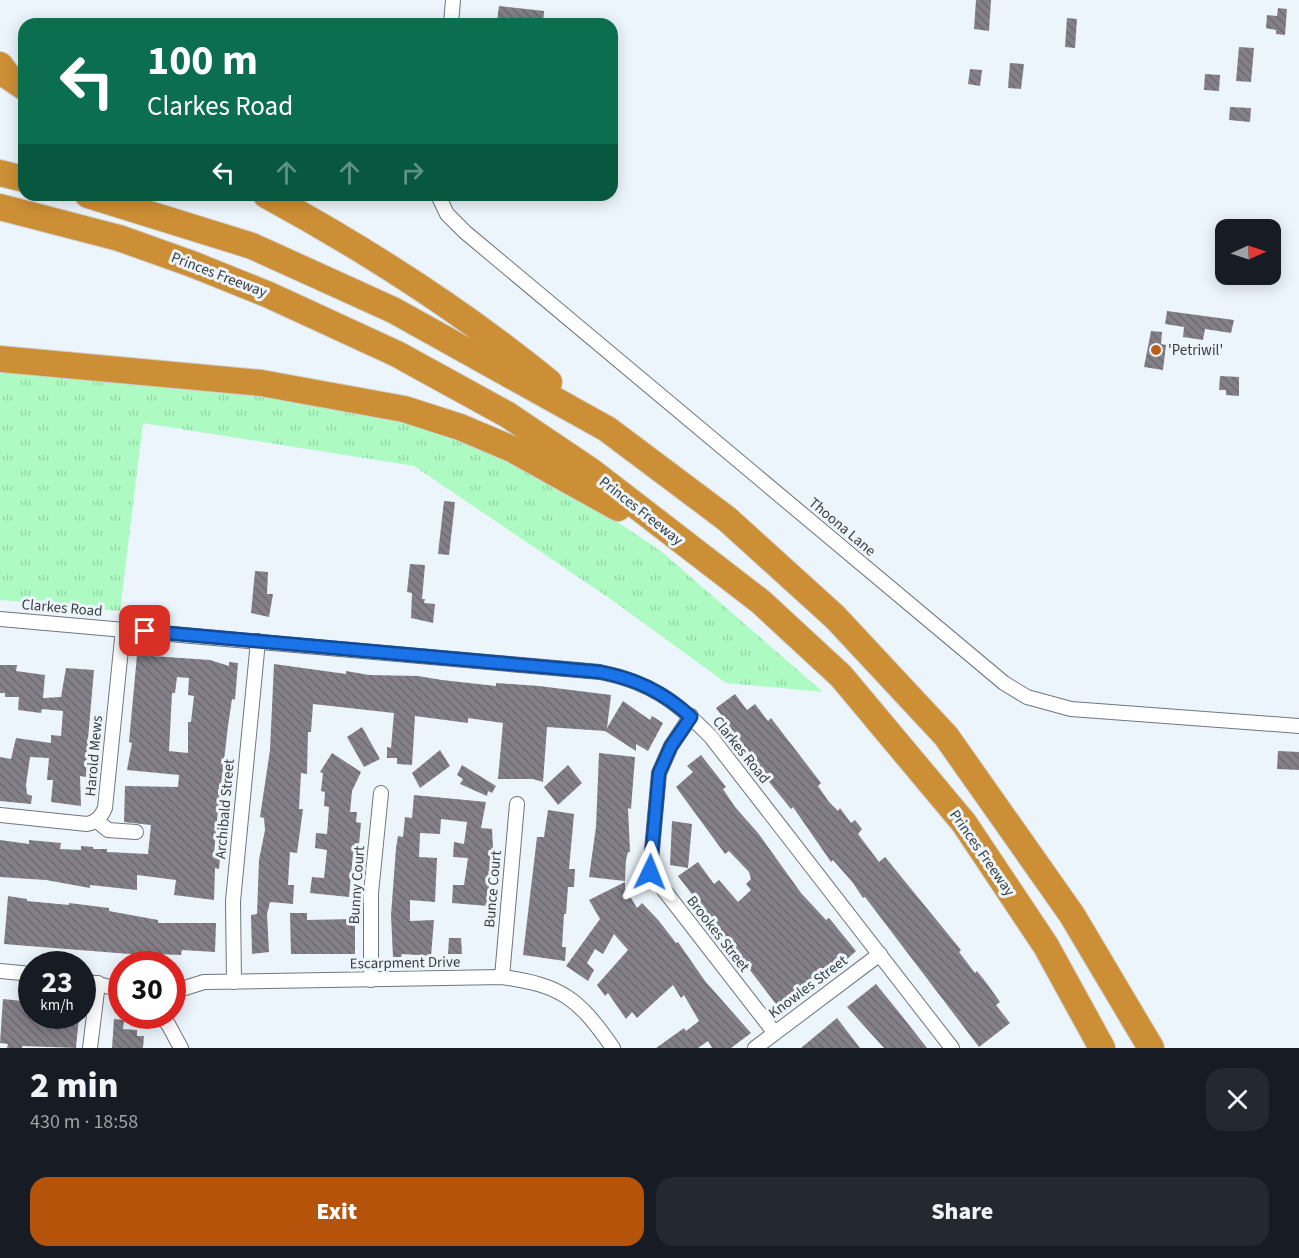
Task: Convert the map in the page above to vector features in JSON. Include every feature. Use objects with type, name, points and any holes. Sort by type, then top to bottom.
[{"type":"highway","points":[[0,65],[9,77],[18,83]]},
{"type":"highway","points":[[0,96],[18,97]]},
{"type":"highway","points":[[0,173],[18,177]]},
{"type":"highway","points":[[107,201],[252,246],[393,310],[607,429]]},
{"type":"highway","points":[[277,201],[319,224],[509,349],[607,429],[727,519],[835,617],[946,736],[1072,915],[1151,1048]]},
{"type":"highway","name":"Princes Freeway","points":[[0,207],[119,238],[269,295],[397,354],[508,415],[591,471],[761,602],[841,676],[964,823],[1046,946],[1102,1048]]},
{"type":"highway","points":[[5,361],[261,383],[404,408],[460,427],[512,449],[677,539]]},
{"type":"street","points":[[452,18],[453,0]]},
{"type":"street","name":"Thoona Lane","points":[[441,201],[447,214],[465,232],[1011,688],[1027,697],[1071,709],[1299,726]]},
{"type":"street","name":"Clarkes Road","points":[[1,619],[600,672],[624,676],[654,689],[691,717],[711,738],[952,1048]]},
{"type":"street","name":"Harold Mews","points":[[97,821],[105,807],[123,629]]},
{"type":"street","name":"Archibald Street","points":[[234,982],[233,901],[258,641]]},
{"type":"street","name":"Brookes Street","points":[[691,717],[671,746],[659,773],[650,872],[774,1032]]},
{"type":"street","name":"Bunny Court","points":[[371,980],[371,893],[381,793]]},
{"type":"street","name":"Bunce Court","points":[[502,977],[517,804]]},
{"type":"street","points":[[0,815],[87,824],[97,821],[108,830],[136,832]]},
{"type":"street","name":"Knowles Street","points":[[755,1048],[880,954]]},
{"type":"street","points":[[0,971],[18,973]]},
{"type":"street","name":"Escarpment Drive","points":[[186,988],[204,982],[502,977],[540,984],[563,993],[589,1014],[613,1048]]},
{"type":"street","points":[[90,1048],[98,983],[108,986]]},
{"type":"street","points":[[169,1029],[181,1048]]},
{"type":"green space","points":[[0,371],[181,383],[356,406],[468,439],[601,511],[661,551],[823,692],[726,683],[609,598],[414,466],[143,423],[120,611],[0,600]]},
{"type":"building","points":[[976,0],[991,0],[989,31],[974,29]]},
{"type":"building","points":[[499,6],[544,11],[543,18],[497,18]]},
{"type":"building","points":[[1278,8],[1287,9],[1285,35],[1276,34],[1276,30],[1266,28],[1267,15],[1277,16]]},
{"type":"building","points":[[1067,18],[1077,19],[1075,48],[1065,47]]},
{"type":"building","points":[[1239,47],[1254,48],[1251,82],[1236,81]]},
{"type":"building","points":[[1010,63],[1024,64],[1021,89],[1008,88]]},
{"type":"building","points":[[970,69],[982,70],[980,86],[968,84]]},
{"type":"building","points":[[1205,74],[1220,75],[1219,91],[1204,90]]},
{"type":"building","points":[[1230,107],[1251,108],[1250,122],[1229,120]]},
{"type":"building","points":[[1167,311],[1234,320],[1231,333],[1205,329],[1203,340],[1183,337],[1184,327],[1165,324]]},
{"type":"building","name":"'Petriwil'","points":[[1151,331],[1162,332],[1161,344],[1166,345],[1163,370],[1144,367]]},
{"type":"building","points":[[1220,376],[1239,377],[1239,396],[1226,395],[1226,390],[1219,390]]},
{"type":"building","points":[[444,501],[455,502],[449,555],[438,554]]},
{"type":"building","points":[[410,564],[425,565],[422,599],[425,599],[424,603],[435,604],[433,623],[411,618],[412,593],[407,592]]},
{"type":"building","points":[[255,571],[268,572],[267,594],[273,594],[269,617],[251,613]]},
{"type":"building","points":[[137,655],[210,660],[229,666],[229,662],[238,663],[235,700],[232,699],[217,820],[214,854],[216,858],[220,858],[219,869],[215,868],[214,900],[174,895],[176,880],[137,875],[137,890],[90,885],[90,888],[46,880],[0,877],[0,840],[29,844],[29,840],[61,843],[60,849],[81,850],[81,846],[107,849],[107,852],[148,854],[151,825],[124,822],[125,786],[178,787],[179,775],[127,770],[132,743],[129,742]],"holes":[[[177,677],[189,678],[188,695],[194,696],[191,722],[188,722],[188,753],[169,751],[172,693],[175,693]]]},
{"type":"building","points":[[274,664],[346,674],[346,671],[369,675],[418,676],[496,686],[496,683],[539,686],[611,695],[607,728],[623,701],[650,720],[652,716],[663,723],[648,751],[636,744],[636,751],[605,731],[547,727],[543,782],[533,779],[498,779],[503,723],[468,718],[468,723],[415,716],[412,765],[397,764],[397,758],[387,758],[387,747],[391,748],[394,713],[313,704],[311,732],[308,732],[307,774],[301,773],[299,809],[303,809],[297,853],[290,852],[288,885],[294,885],[293,904],[270,902],[267,914],[269,952],[252,954],[251,915],[257,914],[259,860],[265,830],[264,818],[260,817],[270,750]]},
{"type":"building","points":[[0,665],[17,665],[16,671],[45,675],[43,698],[61,697],[66,668],[94,670],[88,739],[91,740],[90,750],[87,750],[86,777],[80,776],[81,806],[51,802],[53,780],[47,780],[49,758],[30,757],[26,785],[27,794],[32,796],[31,804],[0,801],[0,757],[11,759],[16,738],[51,743],[51,735],[61,736],[63,711],[42,709],[41,713],[18,710],[19,697],[5,697],[5,693],[0,693]]},
{"type":"building","points":[[735,694],[747,710],[755,704],[768,721],[771,718],[821,783],[818,786],[829,802],[838,811],[840,808],[851,823],[855,820],[862,829],[858,834],[879,862],[885,857],[1000,1002],[996,1005],[1010,1023],[979,1047],[865,897],[863,898],[833,860],[831,862],[793,807],[791,809],[770,783],[757,765],[759,763],[731,733],[732,730],[716,708]]},
{"type":"building","points":[[362,727],[380,759],[364,767],[347,737]]},
{"type":"building","points":[[440,750],[450,766],[420,788],[412,773]]},
{"type":"building","points":[[1278,751],[1299,752],[1299,770],[1277,769]]},
{"type":"building","points":[[332,753],[361,772],[352,791],[350,812],[357,812],[356,822],[361,823],[358,855],[353,854],[349,897],[310,893],[312,877],[324,878],[327,850],[315,848],[316,833],[327,834],[329,807],[324,806],[325,792],[321,791],[323,773],[320,772]]},
{"type":"building","points":[[599,753],[635,757],[631,809],[628,808],[630,852],[626,860],[625,881],[589,877],[596,827]]},
{"type":"building","points":[[701,755],[726,787],[723,789],[735,807],[758,833],[801,893],[826,920],[829,918],[856,951],[844,962],[841,957],[812,984],[809,979],[788,999],[789,1001],[779,1008],[678,876],[698,862],[714,884],[719,880],[738,902],[751,890],[746,884],[751,879],[749,872],[729,851],[725,854],[676,787],[693,772],[687,766]]},
{"type":"building","points":[[462,765],[496,786],[492,793],[488,791],[487,796],[460,784],[463,779],[457,775]]},
{"type":"building","points":[[568,765],[582,783],[558,805],[544,787]]},
{"type":"building","points":[[414,795],[486,802],[481,828],[492,829],[493,848],[488,906],[452,903],[453,885],[464,885],[468,858],[453,857],[454,842],[464,844],[467,822],[441,819],[440,834],[420,833],[419,857],[437,858],[435,902],[410,900],[410,921],[434,920],[431,956],[402,954],[401,957],[393,957],[391,915],[396,848],[398,836],[403,837],[405,817],[412,818]]},
{"type":"building","points":[[548,810],[574,814],[569,869],[575,869],[574,887],[568,887],[566,914],[564,914],[562,947],[566,947],[565,961],[523,955],[537,837],[544,837]]},
{"type":"building","points":[[672,821],[692,824],[688,868],[670,865]]},
{"type":"building","points":[[625,882],[625,888],[637,908],[642,903],[659,921],[676,943],[678,942],[705,981],[751,1033],[731,1048],[712,1048],[708,1041],[698,1048],[656,1048],[684,1028],[686,1031],[699,1021],[684,995],[681,998],[673,985],[637,1018],[632,1012],[626,1019],[608,993],[605,996],[597,985],[628,950],[614,934],[603,954],[595,949],[587,963],[594,970],[588,981],[566,966],[600,919],[589,900]]},
{"type":"building","points":[[8,896],[27,899],[27,901],[109,908],[109,911],[158,920],[158,923],[216,923],[215,952],[182,950],[108,952],[4,944]]},
{"type":"building","points":[[290,913],[307,913],[307,920],[355,919],[355,954],[291,954]]},
{"type":"building","points":[[449,938],[461,938],[462,954],[448,954]]},
{"type":"building","points":[[876,984],[927,1048],[884,1048],[847,1007]]},
{"type":"building","points":[[3,999],[18,1001],[18,1029],[78,1029],[76,1048],[22,1046],[22,1048],[7,1048],[8,1044],[0,1043]]},
{"type":"building","points":[[837,1018],[860,1048],[801,1048]]},
{"type":"building","points":[[113,1029],[137,1030],[137,1036],[144,1036],[143,1048],[112,1048]]},
{"type":"place","name":"'Petriwil'","points":[[1156,350]]},
{"type":"route","points":[[145,631],[600,672],[624,676],[654,689],[675,702],[691,717],[671,746],[659,773],[650,872]]}]
